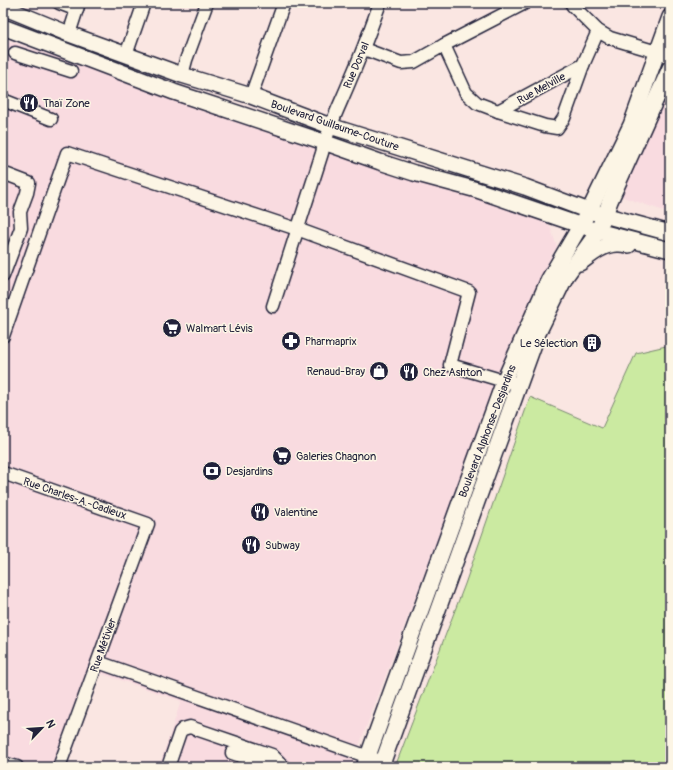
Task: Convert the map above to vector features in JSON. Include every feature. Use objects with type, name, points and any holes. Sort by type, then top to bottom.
[{"type":"main road","name":"Boulevard Guillaume-Couture","points":[[3,5],[69,34],[182,75],[250,96],[330,126],[525,187],[589,211],[670,233]]},
{"type":"main road","name":"Boulevard Alphonse-Desjardins","points":[[366,762],[504,381],[549,279],[589,211],[664,54],[670,17]]},
{"type":"main road","name":"Boulevard Guillaume-Couture","points":[[3,27],[174,92],[407,171],[477,190],[597,231],[670,250]]},
{"type":"main road","name":"Boulevard Alphonse-Desjardins","points":[[382,765],[538,334],[566,276],[597,231],[605,215],[670,68]]},
{"type":"main road","points":[[566,276],[591,255],[610,245],[618,244],[670,250]]},
{"type":"street","points":[[126,54],[144,3]]},
{"type":"street","points":[[182,75],[207,3]]},
{"type":"street","points":[[250,96],[284,3]]},
{"type":"street","name":"Rue Dorval","points":[[273,306],[330,126],[364,49],[380,3]]},
{"type":"street","points":[[364,49],[401,63],[414,62],[525,3]]},
{"type":"street","points":[[571,3],[598,31],[610,38],[664,54]]},
{"type":"street","points":[[59,4],[78,6],[69,34]]},
{"type":"street","name":"Rue Melville","points":[[444,45],[466,93],[477,103],[545,126],[557,128],[564,118],[583,65],[598,31]]},
{"type":"street","points":[[15,53],[70,71]]},
{"type":"street","name":"Rue Melville","points":[[498,111],[583,65]]},
{"type":"street","points":[[3,100],[51,119]]},
{"type":"street","points":[[3,336],[67,153],[297,229],[469,292],[450,366],[520,384]]},
{"type":"street","points":[[3,173],[29,183],[20,212],[21,228],[3,276]]},
{"type":"street","name":"Rue Charles-A.-Cadieux","points":[[3,473],[148,524]]},
{"type":"street","name":"Rue Métivier","points":[[59,767],[148,524]]},
{"type":"street","points":[[98,662],[366,762],[382,765]]},
{"type":"street","points":[[168,767],[180,732],[183,729],[190,727],[272,755],[284,767]]},
{"type":"street","points":[[232,753],[273,767]]},
{"type":"street","points":[[3,763],[17,767]]},
{"type":"shaded area","points":[[3,39],[532,213],[550,226],[557,247],[552,254],[494,390],[351,767],[159,767],[181,701],[88,669],[52,767],[3,767]]},
{"type":"shaded area","points":[[670,82],[670,213],[620,196]]},
{"type":"green space","points":[[670,341],[670,767],[395,767],[465,584],[530,397],[602,428],[636,353],[666,346]]},
{"type":"place","name":"Thaï Zone","points":[[29,103]]},
{"type":"place","name":"Walmart Lévis","points":[[172,328]]},
{"type":"place","name":"Pharmaprix","points":[[291,341]]},
{"type":"place","name":"Le Sélection","points":[[592,343]]},
{"type":"place","name":"Renaud-Bray","points":[[379,371]]},
{"type":"place","name":"Chez Ashton","points":[[409,372]]},
{"type":"place","name":"Galeries Chagnon","points":[[282,456]]},
{"type":"place","name":"Desjardins","points":[[212,471]]},
{"type":"place","name":"Valentine","points":[[260,512]]},
{"type":"place","name":"Subway","points":[[251,545]]}]
